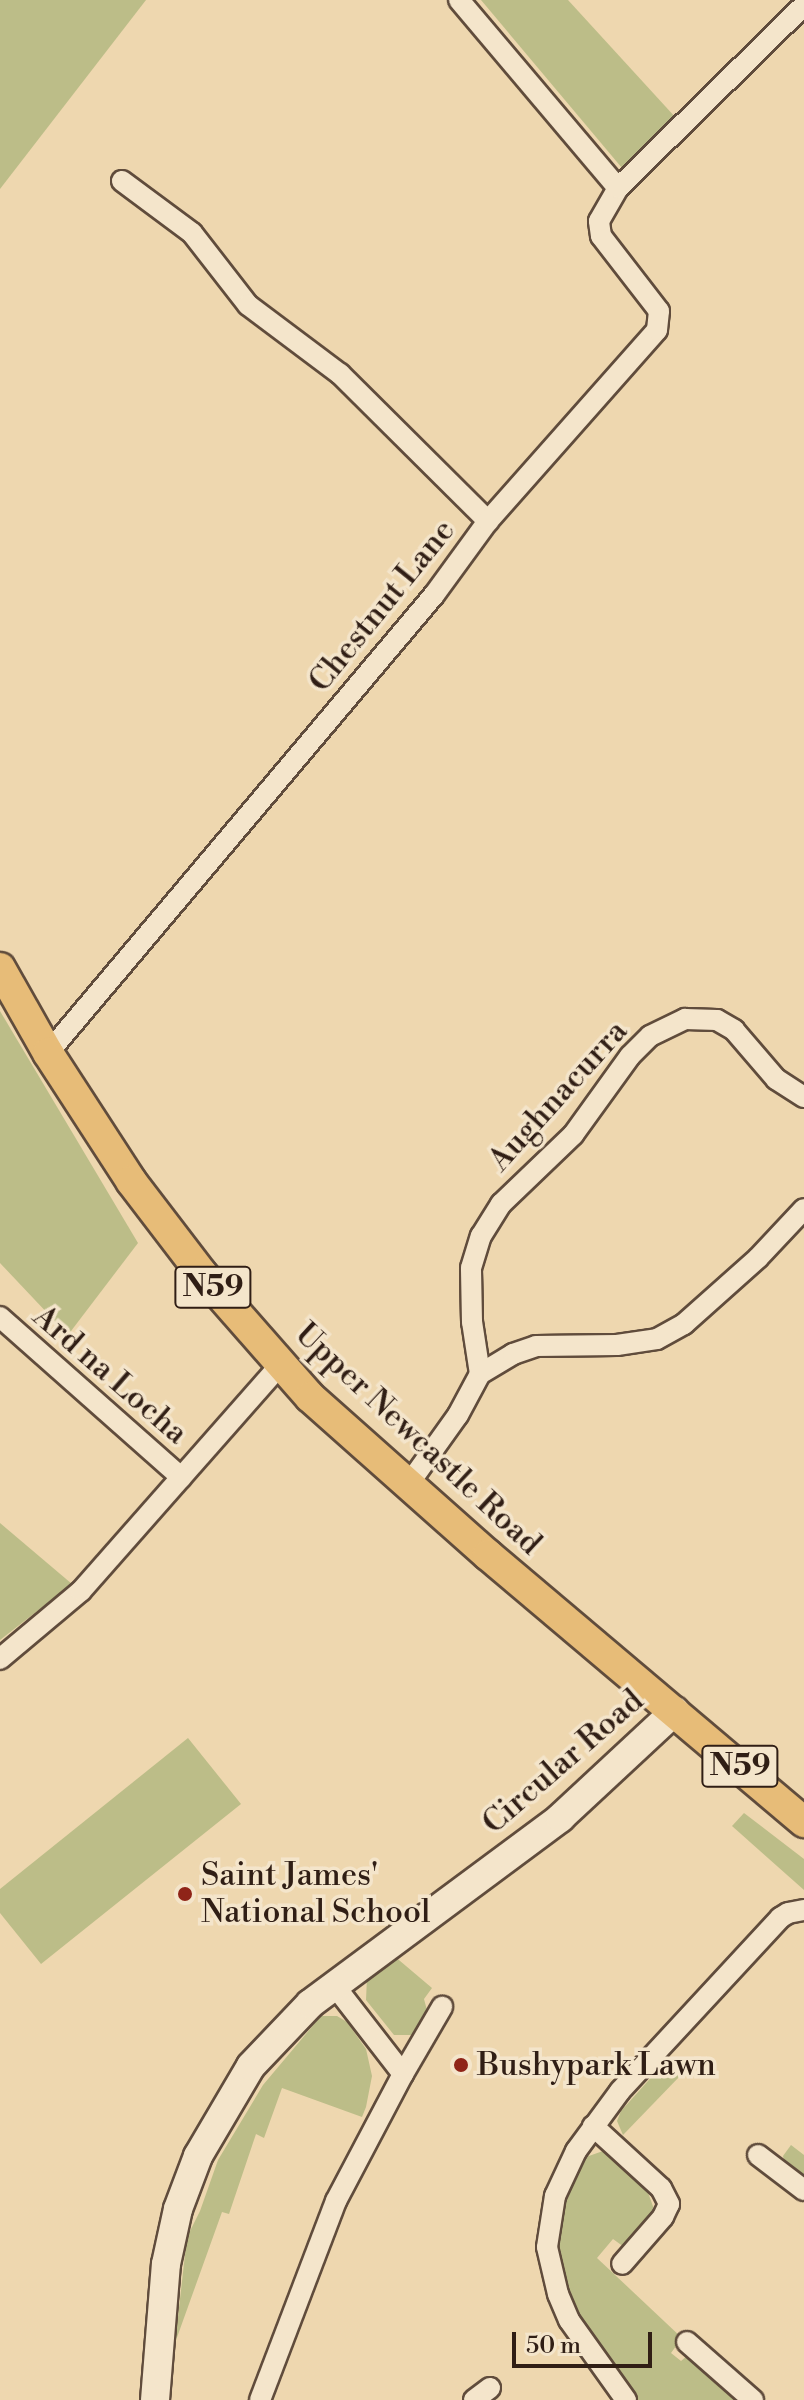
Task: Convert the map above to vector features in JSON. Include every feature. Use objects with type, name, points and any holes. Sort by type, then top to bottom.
[{"type":"main road","name":"Upper Newcastle Road","points":[[0,968],[48,1053],[131,1181],[202,1274],[310,1397],[408,1485],[804,1822]]},
{"type":"street","points":[[459,0],[618,188]]},
{"type":"street","name":"Chestnut Lane","points":[[48,1053],[434,595],[488,521],[606,383],[657,330],[659,311],[601,236],[599,221],[618,188],[804,5]]},
{"type":"street","points":[[122,181],[192,233],[248,305],[340,374],[488,521]]},
{"type":"street","name":"Aughnacurra","points":[[480,1374],[472,1322],[471,1268],[481,1236],[501,1204],[573,1135],[630,1056],[650,1036],[685,1019],[717,1020],[734,1030],[776,1079],[804,1097]]},
{"type":"street","points":[[408,1485],[458,1415],[480,1374],[513,1354],[536,1346],[617,1345],[657,1339],[684,1324],[758,1258],[804,1209]]},
{"type":"street","name":"Ard na Locha","points":[[0,1317],[181,1477]]},
{"type":"street","name":"Ard na Locha","points":[[0,1659],[81,1591],[280,1365]]},
{"type":"street","name":"Circular Road","points":[[155,2400],[167,2253],[193,2167],[218,2118],[251,2066],[291,2021],[334,1985],[560,1818],[675,1711]]},
{"type":"street","points":[[626,2400],[569,2320],[549,2259],[548,2225],[555,2196],[568,2165],[593,2126],[656,2051],[780,1918],[804,1910]]},
{"type":"street","points":[[334,1985],[403,2074]]},
{"type":"street","points":[[260,2400],[326,2224],[364,2143],[442,2007]]},
{"type":"street","points":[[593,2126],[661,2188],[669,2204],[663,2217],[622,2264]]},
{"type":"street","points":[[758,2155],[804,2190]]},
{"type":"street","points":[[687,2342],[753,2400]]},
{"type":"green space","points":[[0,0],[146,0],[0,189]]},
{"type":"green space","points":[[481,0],[568,0],[676,118],[622,168]]},
{"type":"green space","points":[[0,1011],[138,1243],[68,1335],[0,1263]]},
{"type":"green space","points":[[0,1523],[72,1584],[0,1640]]},
{"type":"green space","points":[[188,1738],[241,1804],[41,1964],[0,1913],[0,1889]]},
{"type":"green space","points":[[744,1813],[804,1859],[804,1890],[732,1826]]},
{"type":"green space","points":[[393,1955],[432,1988],[424,1999],[428,2014],[418,2035],[394,2035],[366,2000],[367,1977]]},
{"type":"green space","points":[[321,2016],[337,2016],[347,2022],[366,2049],[372,2076],[362,2117],[282,2088],[264,2138],[256,2134],[229,2214],[222,2212],[175,2343],[187,2237],[218,2160],[263,2085]]},
{"type":"green space","points":[[665,2062],[680,2076],[623,2135],[617,2121],[621,2111]]},
{"type":"green space","points":[[791,2145],[804,2155],[804,2180],[786,2169],[783,2156]]},
{"type":"green space","points":[[603,2151],[646,2187],[654,2209],[624,2247],[613,2239],[597,2258],[682,2338],[671,2353],[681,2361],[687,2356],[736,2400],[637,2400],[569,2299],[555,2249],[557,2217],[570,2180],[586,2157]]},
{"type":"place","name":"Saint James' National School","points":[[185,1894]]},
{"type":"place","name":"Bushypark Lawn","points":[[461,2065]]}]
